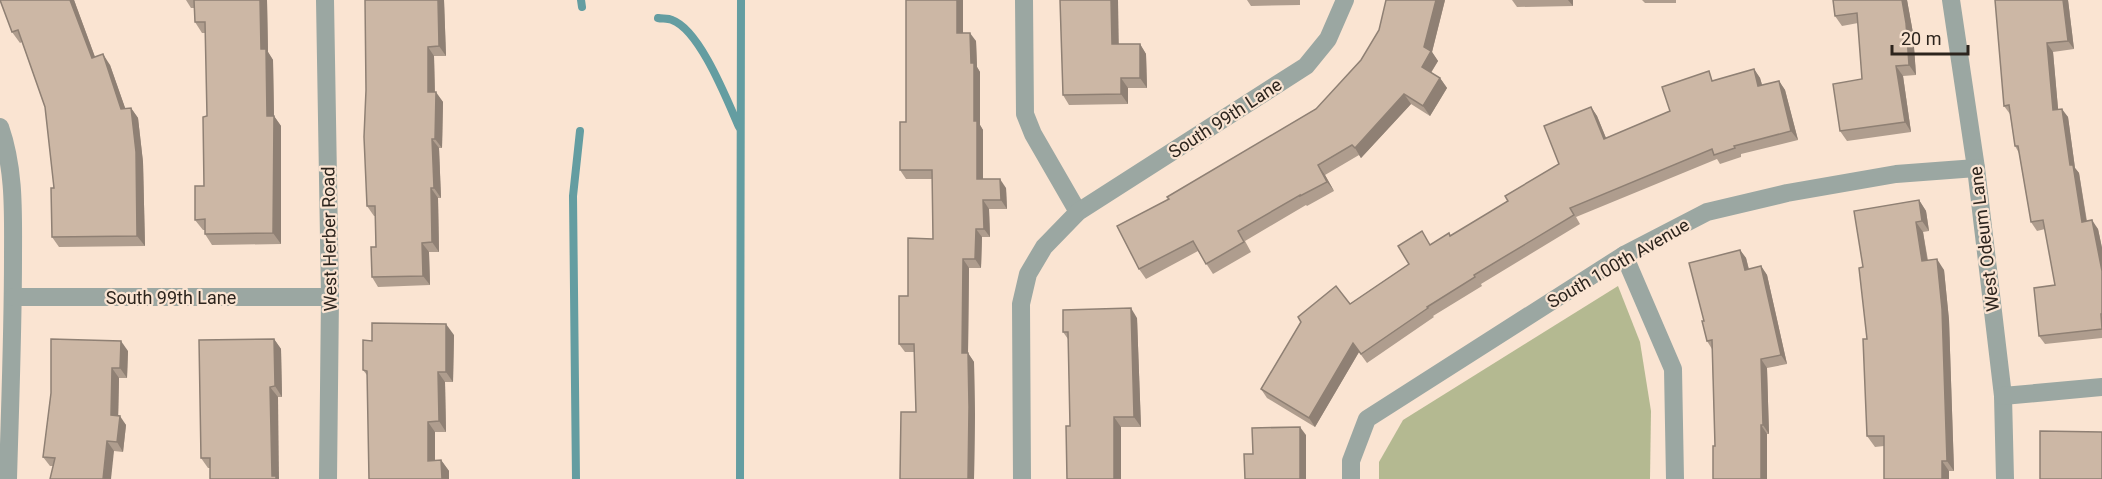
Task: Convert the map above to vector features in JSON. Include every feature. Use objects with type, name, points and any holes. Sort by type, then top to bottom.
[{"type":"street","name":"West Herber Road","points":[[325,0],[330,297],[328,479]]},
{"type":"street","points":[[1024,0],[1025,114],[1033,134],[1078,212]]},
{"type":"street","name":"South 99th Lane","points":[[1022,479],[1021,304],[1028,274],[1044,248],[1078,212],[1306,66],[1328,39],[1345,0]]},
{"type":"street","name":"West Odeum Lane","points":[[1951,0],[1976,168],[2003,396],[2005,479]]},
{"type":"street","points":[[0,127],[7,148],[12,185],[13,297],[8,479]]},
{"type":"street","name":"South 100th Avenue","points":[[1351,470],[1366,419],[1624,255],[1707,212],[1787,193],[1896,174],[1976,168]]},
{"type":"street","points":[[1624,255],[1673,369],[1675,479]]},
{"type":"street","name":"South 99th Lane","points":[[13,297],[330,297]]},
{"type":"street","points":[[2003,396],[2102,387]]},
{"type":"green space","points":[[1618,286],[1640,342],[1651,411],[1650,479],[1379,479],[1379,462],[1403,420]]},
{"type":"building","points":[[0,0],[70,0],[92,58],[103,54],[121,109],[131,108],[136,152],[137,236],[52,237],[51,188],[54,188],[45,107],[18,30],[12,32]]},
{"type":"building","points":[[194,0],[260,0],[261,49],[266,49],[267,116],[274,116],[273,233],[205,234],[205,219],[195,220],[195,186],[204,186],[203,117],[207,116],[205,22],[195,22]]},
{"type":"building","points":[[365,0],[438,0],[439,46],[428,47],[428,92],[436,92],[435,139],[432,139],[434,188],[431,188],[432,242],[422,243],[423,276],[372,277],[371,247],[376,247],[375,206],[367,206],[364,137]]},
{"type":"building","points":[[906,0],[957,0],[957,33],[970,33],[971,63],[974,63],[977,179],[1000,179],[1001,200],[983,200],[984,229],[976,229],[975,259],[963,259],[962,353],[968,353],[968,479],[900,479],[901,412],[916,412],[914,344],[899,344],[899,296],[908,296],[908,238],[933,239],[932,170],[900,170],[900,122],[906,122]]},
{"type":"building","points":[[1060,0],[1111,0],[1112,44],[1140,44],[1140,78],[1121,78],[1121,94],[1063,95]]},
{"type":"building","points":[[1386,0],[1436,0],[1424,47],[1431,51],[1422,67],[1440,78],[1423,106],[1404,94],[1355,148],[1352,145],[1318,165],[1327,182],[1238,231],[1244,242],[1206,264],[1193,241],[1139,269],[1117,226],[1169,199],[1167,197],[1316,109],[1361,60],[1379,30]]},
{"type":"building","points":[[1833,0],[1902,0],[1909,65],[1896,66],[1905,122],[1840,131],[1833,84],[1862,79],[1857,13],[1835,16]]},
{"type":"building","points":[[1995,0],[2063,0],[2068,41],[2047,43],[2053,110],[2062,109],[2070,165],[2073,165],[2082,222],[2092,220],[2102,271],[2102,329],[2039,336],[2034,288],[2055,285],[2043,220],[2031,222],[2009,105],[2004,106]]},
{"type":"building","points":[[1754,69],[1758,86],[1779,81],[1791,131],[1734,146],[1735,148],[1714,155],[1712,149],[1570,208],[1574,215],[1474,275],[1475,277],[1427,307],[1361,354],[1353,343],[1309,418],[1261,389],[1301,322],[1298,317],[1336,286],[1350,304],[1409,264],[1398,246],[1422,231],[1430,245],[1449,233],[1450,236],[1508,201],[1505,196],[1559,164],[1544,126],[1591,107],[1604,139],[1670,111],[1662,87],[1709,71],[1712,81]]},
{"type":"building","points":[[1919,200],[1922,221],[1916,222],[1922,261],[1937,259],[1942,309],[1947,461],[1942,461],[1942,479],[1884,479],[1884,436],[1867,436],[1863,339],[1867,339],[1859,268],[1863,267],[1854,211]]},
{"type":"building","points":[[1740,250],[1745,270],[1761,266],[1781,355],[1761,359],[1763,425],[1761,425],[1761,479],[1713,479],[1713,446],[1715,446],[1712,340],[1707,341],[1689,263]]},
{"type":"building","points":[[1131,308],[1134,417],[1114,417],[1114,479],[1067,479],[1066,426],[1070,426],[1068,332],[1063,332],[1063,310]]},
{"type":"building","points":[[372,323],[446,324],[446,372],[438,372],[439,421],[428,422],[428,461],[441,460],[442,479],[369,479],[367,371],[363,370],[363,340],[372,341]]},
{"type":"building","points":[[51,339],[121,341],[120,368],[112,368],[111,415],[120,416],[117,442],[107,441],[103,479],[50,479],[55,458],[43,457],[51,393]]},
{"type":"building","points":[[274,339],[275,386],[270,387],[272,476],[276,476],[276,479],[210,479],[210,458],[201,458],[199,340]]},
{"type":"building","points":[[1300,427],[1300,479],[1245,479],[1244,454],[1253,454],[1252,428]]},
{"type":"building","points":[[2040,431],[2102,432],[2102,479],[2040,479]]},
{"type":"waterway","points":[[581,0],[582,7]]},
{"type":"waterway","points":[[740,479],[741,0]]},
{"type":"waterway","points":[[658,18],[672,20],[693,37],[712,67],[739,127]]},
{"type":"waterway","points":[[576,479],[573,196],[580,131]]}]
